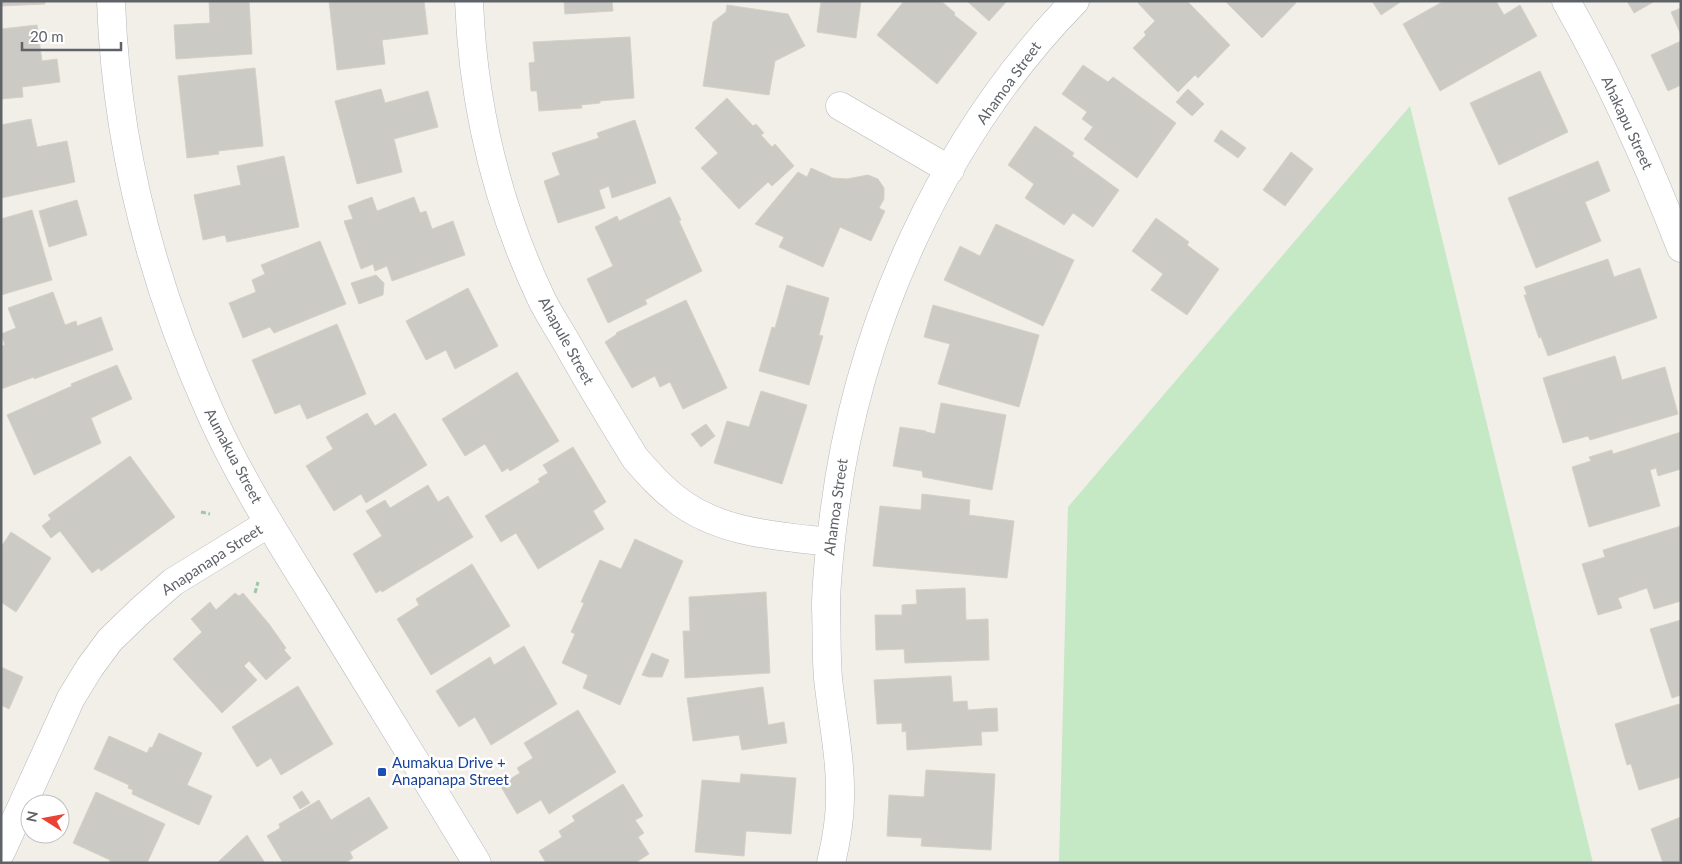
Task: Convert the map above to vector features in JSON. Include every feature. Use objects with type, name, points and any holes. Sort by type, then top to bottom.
[{"type":"street","name":"Aumakua Street","points":[[111,1],[123,129],[138,202],[172,320],[210,414],[269,523],[477,863]]},
{"type":"street","name":"Ahapule Street","points":[[469,1],[470,34],[485,130],[498,182],[513,229],[542,299],[635,458],[654,480],[671,495],[700,514],[731,526],[762,534],[830,542]]},
{"type":"street","name":"Ahamoa Street","points":[[831,863],[835,848],[840,798],[828,674],[826,605],[830,542],[839,476],[853,406],[881,316],[929,208],[978,123],[1008,80],[1031,50],[1075,1]]},
{"type":"street","name":"Ahakapu Street","points":[[1566,1],[1618,101],[1656,185],[1681,248]]},
{"type":"street","points":[[840,106],[950,170]]},
{"type":"street","name":"Anapanapa Street","points":[[1,852],[71,698],[90,667],[110,640],[173,582],[269,523]]},
{"type":"path","points":[[202,512],[210,514]]},
{"type":"path","points":[[255,593],[258,582]]},
{"type":"green space","points":[[1410,106],[1593,863],[1059,863],[1068,507]]},
{"type":"building","points":[[1,1],[45,1],[45,4],[1,6]]},
{"type":"building","points":[[209,1],[249,1],[252,54],[176,59],[174,25],[210,23]]},
{"type":"building","points":[[329,1],[424,1],[428,34],[382,40],[385,64],[337,70]]},
{"type":"building","points":[[564,1],[612,1],[613,11],[565,14]]},
{"type":"building","points":[[821,1],[861,1],[856,38],[817,32]]},
{"type":"building","points":[[904,1],[941,1],[955,13],[954,15],[977,33],[937,84],[877,35]]},
{"type":"building","points":[[967,1],[1007,1],[989,21]]},
{"type":"building","points":[[1140,1],[1187,1],[1230,45],[1198,78],[1195,75],[1178,92],[1133,48],[1146,35],[1144,32],[1155,21],[1138,3]]},
{"type":"building","points":[[1225,1],[1294,1],[1296,3],[1262,38]]},
{"type":"building","points":[[1372,1],[1402,1],[1381,15]]},
{"type":"building","points":[[1444,1],[1496,1],[1504,15],[1520,5],[1537,36],[1440,91],[1403,24]]},
{"type":"building","points":[[1627,1],[1655,1],[1634,13]]},
{"type":"building","points":[[727,5],[788,14],[805,46],[775,61],[769,95],[703,86],[713,22],[726,12]]},
{"type":"building","points":[[1681,8],[1681,35],[1671,12]]},
{"type":"building","points":[[37,25],[42,61],[57,59],[60,82],[22,87],[23,97],[1,99],[1,29]]},
{"type":"building","points":[[630,37],[634,98],[600,101],[600,103],[581,105],[582,108],[539,111],[537,91],[531,91],[529,63],[535,62],[533,42]]},
{"type":"building","points":[[1681,41],[1681,85],[1668,91],[1651,55]]},
{"type":"building","points":[[1083,65],[1108,82],[1113,77],[1176,123],[1137,178],[1084,139],[1093,127],[1082,119],[1087,112],[1062,94]]},
{"type":"building","points":[[255,68],[263,146],[218,151],[219,154],[187,158],[178,76]]},
{"type":"building","points":[[1540,71],[1568,132],[1499,165],[1470,103]]},
{"type":"building","points":[[381,89],[385,103],[428,91],[438,127],[394,139],[402,172],[357,184],[335,101]]},
{"type":"building","points":[[1188,89],[1204,104],[1192,116],[1176,102]]},
{"type":"building","points":[[727,98],[753,126],[756,124],[764,133],[761,135],[772,147],[775,144],[794,166],[772,186],[768,182],[739,209],[701,168],[718,153],[695,128]]},
{"type":"building","points":[[31,119],[37,147],[67,141],[75,182],[1,198],[1,125]]},
{"type":"building","points":[[635,120],[656,183],[612,198],[609,186],[599,190],[605,208],[558,223],[544,181],[560,175],[552,153],[599,138],[597,133]]},
{"type":"building","points":[[1035,126],[1074,153],[1072,156],[1119,190],[1093,227],[1073,213],[1064,225],[1025,198],[1034,184],[1008,165]]},
{"type":"building","points":[[1221,130],[1246,148],[1238,158],[1214,141]]},
{"type":"building","points":[[1291,152],[1313,169],[1285,206],[1263,190]]},
{"type":"building","points":[[284,156],[299,227],[227,242],[225,235],[203,240],[194,195],[241,185],[237,166]]},
{"type":"building","points":[[1598,161],[1610,191],[1585,202],[1601,241],[1536,268],[1508,198]]},
{"type":"building","points":[[811,168],[833,178],[847,179],[868,175],[878,179],[884,188],[884,199],[879,208],[885,211],[871,241],[840,227],[823,267],[779,247],[784,237],[755,224],[798,172],[807,177]]},
{"type":"building","points":[[372,197],[377,211],[414,197],[420,213],[426,211],[432,229],[453,221],[465,255],[392,281],[387,266],[375,271],[373,264],[361,269],[344,221],[353,219],[348,206]]},
{"type":"building","points":[[670,197],[702,271],[645,300],[647,304],[608,323],[587,279],[613,266],[595,227],[617,216],[619,221]]},
{"type":"building","points":[[77,200],[87,235],[49,247],[39,211]]},
{"type":"building","points":[[32,210],[52,280],[1,295],[1,219]]},
{"type":"building","points":[[1156,218],[1189,242],[1187,245],[1219,269],[1187,315],[1151,290],[1163,274],[1132,251]]},
{"type":"building","points":[[996,224],[1074,260],[1043,326],[944,280],[960,246],[980,256]]},
{"type":"building","points":[[320,241],[346,304],[274,333],[270,327],[243,338],[229,303],[256,292],[252,280],[265,274],[261,265]]},
{"type":"building","points":[[1608,259],[1614,277],[1640,268],[1657,318],[1548,356],[1541,337],[1539,338],[1524,295],[1527,295],[1524,287]]},
{"type":"building","points":[[376,275],[384,283],[383,295],[359,304],[351,283]]},
{"type":"building","points":[[787,285],[829,298],[819,335],[823,336],[809,385],[759,371],[772,327],[775,328]]},
{"type":"building","points":[[468,288],[498,346],[455,369],[446,350],[426,360],[406,321]]},
{"type":"building","points":[[53,292],[65,325],[76,321],[77,326],[101,317],[113,350],[1,389],[1,346],[5,345],[1,334],[16,328],[8,308]]},
{"type":"building","points":[[686,300],[727,388],[683,409],[670,382],[660,387],[655,376],[632,388],[605,342],[616,333]]},
{"type":"building","points":[[933,305],[1039,335],[1019,407],[938,384],[950,344],[924,337]]},
{"type":"building","points":[[337,324],[366,394],[307,419],[300,404],[275,414],[252,360]]},
{"type":"building","points":[[1615,356],[1622,380],[1665,367],[1678,414],[1590,440],[1588,436],[1563,443],[1543,378]]},
{"type":"building","points":[[117,365],[132,399],[91,418],[101,443],[34,475],[7,415],[72,386],[71,384]]},
{"type":"building","points":[[517,372],[559,441],[510,471],[508,468],[502,472],[485,444],[465,456],[442,419]]},
{"type":"building","points":[[761,391],[807,405],[782,484],[714,463],[727,421],[749,427]]},
{"type":"building","points":[[941,403],[1006,415],[992,490],[923,477],[922,471],[893,466],[900,427],[935,434]]},
{"type":"building","points":[[367,413],[375,426],[395,413],[427,465],[366,503],[361,494],[334,511],[306,466],[333,449],[326,437]]},
{"type":"building","points":[[706,424],[715,436],[701,447],[691,434]]},
{"type":"building","points":[[1681,432],[1681,469],[1658,476],[1656,468],[1650,470],[1660,506],[1589,527],[1572,467],[1591,461],[1589,457],[1612,450],[1613,454]]},
{"type":"building","points":[[573,447],[606,502],[593,511],[604,529],[538,569],[516,533],[501,542],[485,516],[540,482],[538,479],[548,473],[543,465]]},
{"type":"building","points":[[130,456],[175,517],[101,571],[99,568],[92,573],[60,531],[51,538],[42,526],[51,519],[48,515]]},
{"type":"building","points":[[428,485],[438,502],[448,496],[473,537],[382,592],[381,590],[376,593],[353,554],[382,536],[366,511],[385,500],[390,508]]},
{"type":"building","points":[[922,494],[970,500],[969,515],[1014,521],[1007,578],[873,566],[880,506],[921,510]]},
{"type":"building","points":[[1681,526],[1681,601],[1654,609],[1647,588],[1618,598],[1622,608],[1598,615],[1582,564],[1605,557],[1603,550]]},
{"type":"building","points":[[11,532],[51,558],[16,612],[1,602],[1,547]]},
{"type":"building","points":[[635,539],[683,561],[620,705],[583,688],[588,675],[562,663],[575,634],[571,632],[584,603],[581,602],[600,560],[621,569]]},
{"type":"building","points":[[472,564],[510,626],[431,675],[397,619],[419,605],[416,599]]},
{"type":"building","points":[[965,588],[966,620],[988,619],[989,660],[905,663],[904,649],[876,650],[875,615],[902,615],[902,605],[917,604],[916,590]]},
{"type":"building","points":[[766,592],[770,673],[685,678],[683,631],[690,631],[689,597]]},
{"type":"building","points":[[235,593],[239,596],[243,593],[269,624],[286,648],[284,650],[291,658],[266,680],[249,661],[244,666],[257,680],[222,713],[173,659],[202,632],[191,619],[210,602],[216,610]]},
{"type":"building","points":[[1681,620],[1681,695],[1672,698],[1650,629]]},
{"type":"building","points":[[524,646],[557,704],[491,745],[475,717],[459,727],[436,691],[490,657],[494,665]]},
{"type":"building","points":[[652,653],[669,660],[662,677],[642,675]]},
{"type":"building","points":[[1,667],[23,677],[9,709],[1,705]]},
{"type":"building","points":[[951,676],[953,702],[967,701],[968,710],[997,708],[998,731],[981,732],[982,745],[907,750],[906,731],[902,732],[902,723],[877,724],[874,680]]},
{"type":"building","points":[[298,686],[333,744],[281,775],[271,758],[257,767],[232,727]]},
{"type":"building","points":[[763,687],[768,725],[784,722],[787,743],[742,750],[739,735],[693,741],[687,698]]},
{"type":"building","points":[[1679,704],[1681,706],[1681,777],[1639,790],[1631,764],[1627,765],[1615,724]]},
{"type":"building","points":[[578,710],[616,772],[549,814],[541,800],[517,814],[500,785],[520,773],[517,768],[533,758],[524,743]]},
{"type":"building","points":[[159,733],[202,753],[187,785],[212,796],[199,825],[132,794],[133,790],[128,788],[129,785],[94,769],[109,736],[147,753],[150,747],[152,748]]},
{"type":"building","points":[[926,770],[995,774],[991,850],[921,846],[922,838],[887,836],[889,795],[924,797]]},
{"type":"building","points":[[741,774],[796,778],[791,834],[746,831],[744,856],[695,852],[702,780],[740,783]]},
{"type":"building","points":[[623,784],[643,816],[635,820],[644,833],[638,837],[649,854],[635,863],[546,863],[539,851],[562,837],[559,831],[575,821],[572,816]]},
{"type":"building","points":[[302,791],[310,803],[300,809],[293,797]]},
{"type":"building","points":[[96,792],[165,824],[147,863],[109,863],[110,860],[73,843]]},
{"type":"building","points":[[369,797],[388,828],[350,852],[353,858],[345,863],[283,863],[267,836],[280,828],[279,824],[319,800],[331,820]]},
{"type":"building","points":[[1681,817],[1681,863],[1663,863],[1651,829]]},
{"type":"building","points":[[247,835],[265,863],[217,863]]},
{"type":"place","name":"Aumakua Drive + Anapanapa Street","points":[[382,772]]}]
